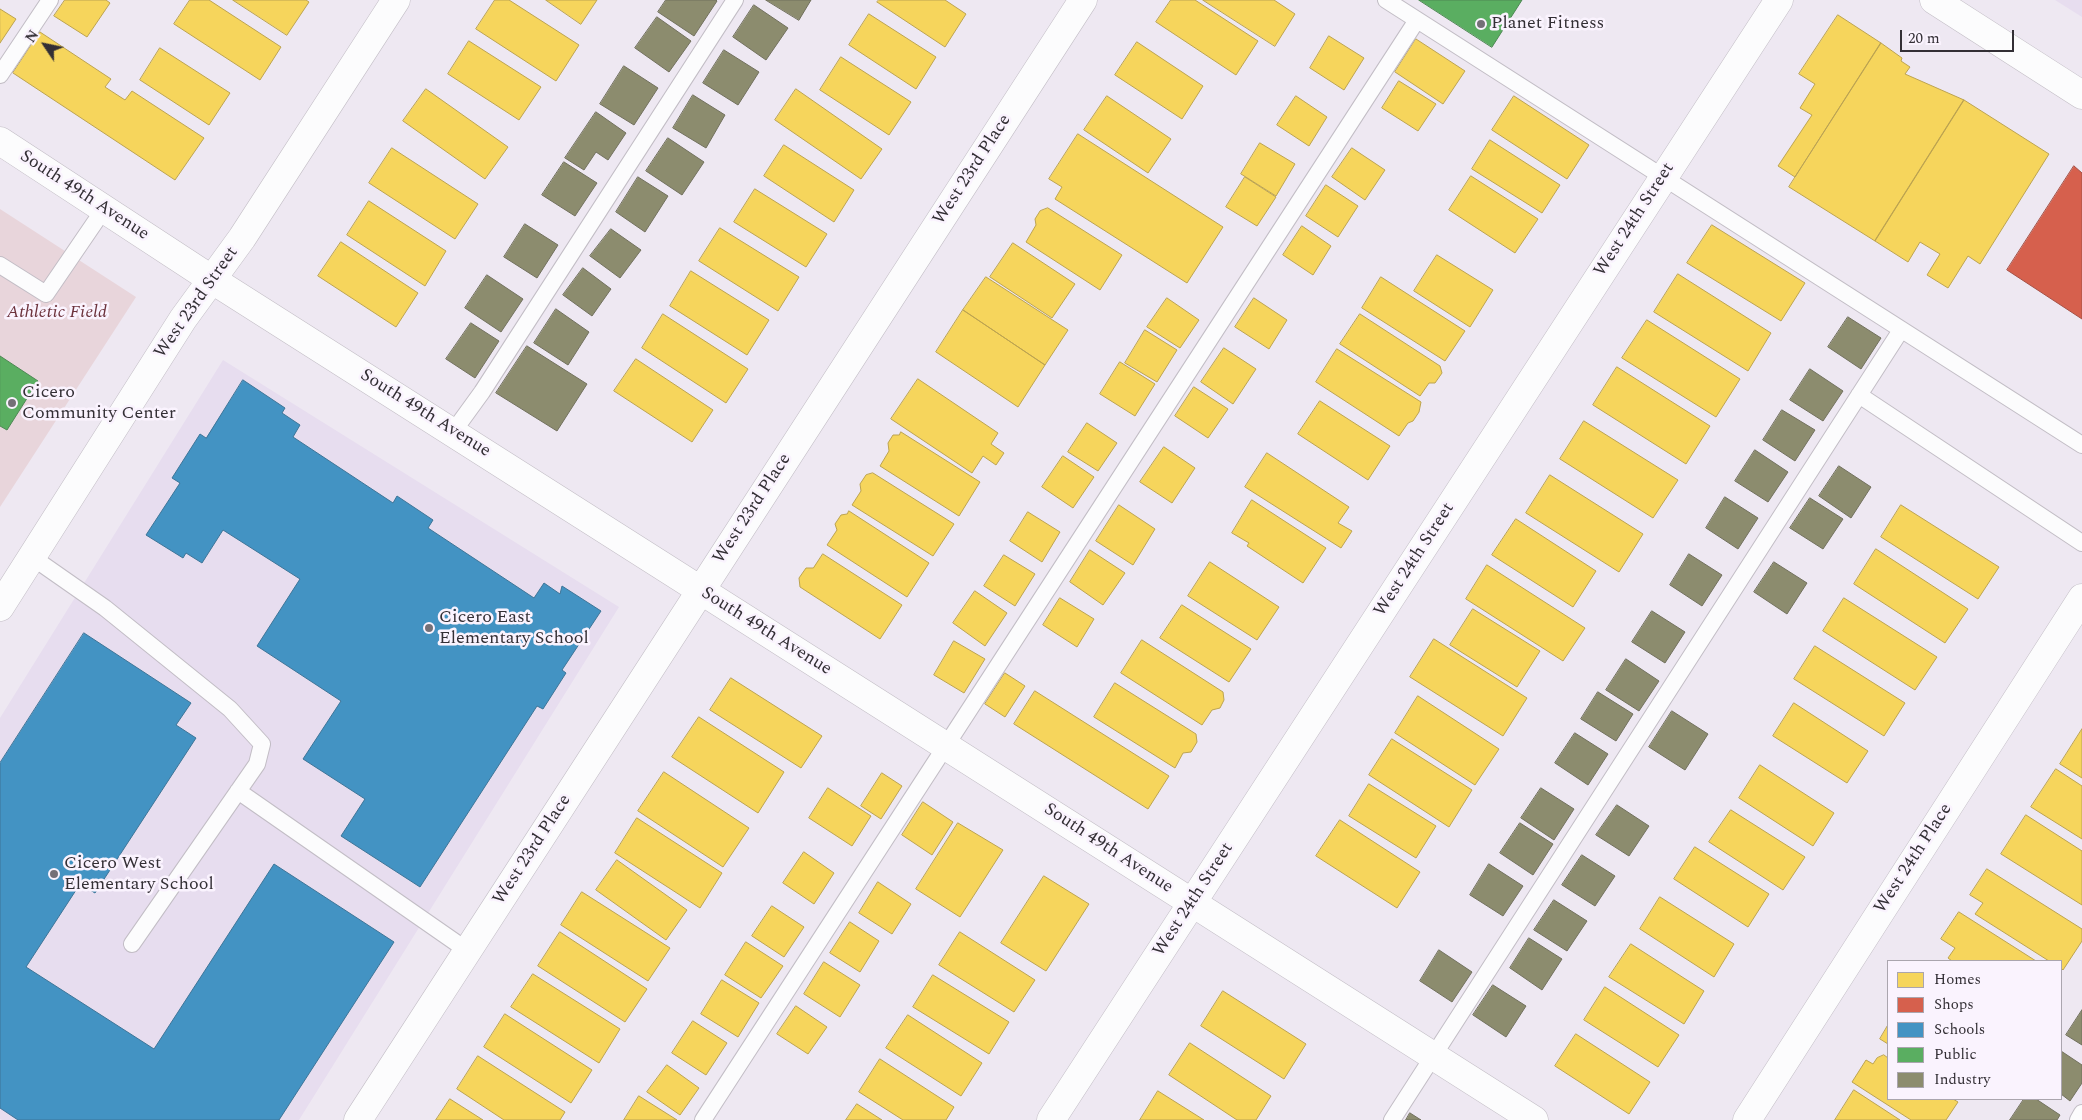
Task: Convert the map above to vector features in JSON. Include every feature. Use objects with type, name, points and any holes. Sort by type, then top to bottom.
[{"type":"street","name":"West 23rd Street","points":[[0,607],[183,319],[211,278],[242,238],[396,0]]},
{"type":"street","name":"West 23rd Place","points":[[358,1120],[1083,0]]},
{"type":"street","name":"West 24th Street","points":[[1052,1120],[1778,0]]},
{"type":"street","points":[[1934,0],[2082,95]]},
{"type":"street","name":"South 49th Avenue","points":[[0,141],[211,278],[1534,1120]]},
{"type":"street","name":"West 24th Place","points":[[1746,1120],[2082,598]]},
{"type":"lane","points":[[0,75],[50,0]]},
{"type":"lane","points":[[453,432],[482,392],[735,0]]},
{"type":"lane","points":[[1386,0],[2082,445]]},
{"type":"lane","points":[[703,1120],[1417,20]]},
{"type":"lane","points":[[0,265],[46,294],[104,209]]},
{"type":"lane","points":[[1392,1120],[1900,330]]},
{"type":"lane","points":[[1859,395],[2082,543]]},
{"type":"lane","points":[[32,558],[105,608],[230,709],[262,744],[257,764],[132,944]]},
{"type":"lane","points":[[238,791],[468,951]]},
{"type":"lane","points":[[2078,1120],[2082,1113]]},
{"type":"shaded area","points":[[2055,0],[2082,0],[2082,17]]},
{"type":"shaded area","points":[[223,360],[619,607],[299,1120],[2,1120],[0,1119],[0,718]]},
{"type":"green space","name":"Athletic Field","points":[[0,209],[136,297],[0,507]]},
{"type":"building: Homes","points":[[65,0],[106,0],[110,3],[87,37],[54,16]]},
{"type":"building: Homes","points":[[190,0],[209,0],[281,47],[260,80],[174,24]]},
{"type":"building: Homes","points":[[233,0],[306,0],[309,2],[287,35]]},
{"type":"building: Homes","points":[[495,0],[509,0],[579,45],[556,81],[476,29]]},
{"type":"building: Homes","points":[[546,0],[597,0],[581,24]]},
{"type":"building: Homes","points":[[879,0],[945,0],[966,14],[945,47],[877,2]]},
{"type":"building: Homes","points":[[1171,0],[1195,0],[1258,41],[1236,75],[1156,22]]},
{"type":"building: Homes","points":[[1203,0],[1274,0],[1295,14],[1275,46]]},
{"type":"building: Homes","points":[[0,9],[16,19],[0,43]]},
{"type":"building: Homes","points":[[869,14],[936,57],[916,89],[849,45]]},
{"type":"building: Homes","points":[[1838,15],[1881,43],[1795,177],[1778,166],[1812,115],[1800,108],[1815,84],[1799,74]]},
{"type":"building: Homes","points":[[40,32],[111,79],[105,87],[125,100],[132,91],[204,138],[175,180],[13,73]]},
{"type":"building: Homes","points":[[1329,36],[1364,58],[1344,90],[1310,68]]},
{"type":"building: Homes","points":[[1416,39],[1465,71],[1443,104],[1395,72]]},
{"type":"building: Homes","points":[[469,41],[541,87],[519,120],[448,74]]},
{"type":"building: Homes","points":[[1137,42],[1203,86],[1182,119],[1115,75]]},
{"type":"building: Homes","points":[[1881,43],[1902,58],[1901,61],[1910,67],[1905,74],[1964,100],[1875,241],[1789,187]]},
{"type":"building: Homes","points":[[160,48],[230,93],[209,125],[140,80]]},
{"type":"building: Homes","points":[[841,57],[911,102],[889,135],[820,90]]},
{"type":"building: Homes","points":[[1399,81],[1436,104],[1418,131],[1382,108]]},
{"type":"building: Homes","points":[[426,89],[508,147],[485,179],[403,121]]},
{"type":"building: Homes","points":[[796,89],[882,149],[861,179],[775,120]]},
{"type":"building: Homes","points":[[1107,96],[1171,139],[1148,173],[1084,130]]},
{"type":"building: Homes","points":[[1296,96],[1327,117],[1309,146],[1277,125]]},
{"type":"building: Homes","points":[[1514,96],[1589,145],[1567,179],[1492,130]]},
{"type":"building: Homes","points":[[1964,100],[2049,154],[1980,264],[1968,256],[1948,288],[1927,275],[1940,254],[1920,242],[1908,262],[1875,241]]},
{"type":"building: Homes","points":[[1078,134],[1223,227],[1187,283],[1055,199],[1062,187],[1049,179]]},
{"type":"building: Homes","points":[[1490,140],[1560,185],[1542,213],[1472,169]]},
{"type":"building: Homes","points":[[1260,143],[1295,164],[1276,196],[1241,174]]},
{"type":"building: Homes","points":[[784,145],[854,190],[834,222],[764,176]]},
{"type":"building: Homes","points":[[392,148],[478,204],[455,239],[369,183]]},
{"type":"building: Homes","points":[[1352,148],[1385,170],[1365,200],[1332,177]]},
{"type":"building: Homes","points":[[1471,176],[1538,219],[1515,253],[1449,210]]},
{"type":"building: Homes","points":[[1245,177],[1276,197],[1257,226],[1226,207]]},
{"type":"building: Homes","points":[[1326,185],[1358,206],[1338,237],[1306,216]]},
{"type":"building: Homes","points":[[755,189],[827,234],[806,267],[734,222]]},
{"type":"building: Homes","points":[[369,201],[446,251],[425,286],[347,235]]},
{"type":"building: Homes","points":[[1048,208],[1122,255],[1100,290],[1026,242],[1036,225],[1035,219],[1040,211]]},
{"type":"building: Homes","points":[[1712,225],[1805,283],[1781,321],[1687,263]]},
{"type":"building: Homes","points":[[1302,226],[1331,246],[1313,275],[1283,255]]},
{"type":"building: Homes","points":[[720,228],[799,277],[778,311],[699,261]]},
{"type":"building: Homes","points":[[341,242],[418,293],[396,327],[318,276]]},
{"type":"building: Homes","points":[[1013,243],[1075,284],[1052,318],[990,277]]},
{"type":"building: Homes","points":[[1437,255],[1493,290],[1470,327],[1414,291]]},
{"type":"building: Homes","points":[[691,271],[769,320],[747,355],[670,306]]},
{"type":"building: Homes","points":[[1678,274],[1771,333],[1748,371],[1654,312]]},
{"type":"building: Homes","points":[[986,277],[1068,330],[1045,365],[963,310]]},
{"type":"building: Homes","points":[[1381,277],[1465,331],[1445,361],[1362,308]]},
{"type":"building: Homes","points":[[1167,298],[1199,320],[1180,348],[1147,327]]},
{"type":"building: Homes","points":[[1254,298],[1287,320],[1269,349],[1235,327]]},
{"type":"building: Homes","points":[[963,310],[1045,365],[1018,407],[936,352]]},
{"type":"building: Homes","points":[[663,314],[748,369],[726,403],[642,348]]},
{"type":"building: Homes","points":[[1360,314],[1440,366],[1442,373],[1435,383],[1429,383],[1420,396],[1340,344]]},
{"type":"building: Homes","points":[[1647,320],[1740,379],[1716,417],[1622,358]]},
{"type":"building: Homes","points":[[1145,330],[1177,350],[1157,382],[1125,363]]},
{"type":"building: Homes","points":[[1224,348],[1256,369],[1233,404],[1201,382]]},
{"type":"building: Homes","points":[[1337,349],[1421,402],[1419,412],[1399,436],[1316,382]]},
{"type":"building: Homes","points":[[636,359],[713,410],[692,442],[614,391]]},
{"type":"building: Homes","points":[[1120,362],[1155,384],[1135,416],[1100,394]]},
{"type":"building: Homes","points":[[1617,367],[1710,426],[1686,464],[1593,405]]},
{"type":"building: Homes","points":[[918,379],[998,433],[991,444],[1004,453],[996,465],[983,456],[972,473],[891,419]]},
{"type":"building: Homes","points":[[1194,387],[1228,409],[1208,438],[1175,416]]},
{"type":"building: Homes","points":[[1320,401],[1390,446],[1368,480],[1298,434]]},
{"type":"building: Homes","points":[[1584,421],[1678,480],[1653,518],[1560,459]]},
{"type":"building: Homes","points":[[1087,423],[1117,443],[1098,471],[1068,452]]},
{"type":"building: Homes","points":[[901,432],[980,482],[959,516],[880,466],[889,451],[888,443],[893,435],[899,435]]},
{"type":"building: Homes","points":[[1164,447],[1195,468],[1172,503],[1140,482]]},
{"type":"building: Homes","points":[[1267,453],[1349,507],[1338,523],[1352,531],[1341,548],[1245,487]]},
{"type":"building: Homes","points":[[1063,456],[1094,477],[1073,508],[1042,487]]},
{"type":"building: Homes","points":[[873,473],[954,524],[933,556],[852,505],[861,491],[860,484],[866,475]]},
{"type":"building: Homes","points":[[1550,475],[1643,534],[1619,572],[1526,513]]},
{"type":"building: Homes","points":[[1252,500],[1326,548],[1303,583],[1247,546],[1249,543],[1232,533]]},
{"type":"building: Homes","points":[[1119,505],[1155,529],[1133,565],[1096,541]]},
{"type":"building: Homes","points":[[1901,505],[1999,567],[1978,599],[1881,537]]},
{"type":"building: Homes","points":[[849,511],[929,563],[907,597],[827,545],[837,530],[835,524],[841,515],[847,514]]},
{"type":"building: Homes","points":[[1028,512],[1060,532],[1042,562],[1010,541]]},
{"type":"building: Homes","points":[[1516,519],[1596,571],[1573,607],[1492,555]]},
{"type":"building: Homes","points":[[1876,549],[1968,609],[1945,643],[1854,584]]},
{"type":"building: Homes","points":[[1090,550],[1125,573],[1103,605],[1070,582]]},
{"type":"building: Homes","points":[[823,554],[902,605],[880,639],[800,587],[799,578],[806,568],[813,568]]},
{"type":"building: Homes","points":[[1004,555],[1035,574],[1015,606],[984,586]]},
{"type":"building: Homes","points":[[1210,562],[1279,607],[1257,640],[1188,596]]},
{"type":"building: Homes","points":[[1487,565],[1585,628],[1563,661],[1466,599]]},
{"type":"building: Homes","points":[[975,591],[1007,613],[985,646],[953,623]]},
{"type":"building: Homes","points":[[1060,598],[1094,619],[1077,647],[1043,625]]},
{"type":"building: Homes","points":[[1844,598],[1937,657],[1915,690],[1823,631]]},
{"type":"building: Homes","points":[[1182,605],[1251,649],[1229,682],[1160,638]]},
{"type":"building: Homes","points":[[1473,609],[1540,651],[1517,687],[1450,645]]},
{"type":"building: Homes","points":[[1434,639],[1527,698],[1503,736],[1410,677]]},
{"type":"building: Homes","points":[[1142,640],[1223,692],[1224,700],[1220,708],[1212,710],[1202,725],[1121,673]]},
{"type":"building: Homes","points":[[954,641],[985,659],[964,693],[934,675]]},
{"type":"building: Homes","points":[[1815,646],[1905,703],[1884,736],[1794,679]]},
{"type":"building: Homes","points":[[1005,673],[1025,686],[1005,717],[985,704]]},
{"type":"building: Homes","points":[[731,678],[822,736],[801,768],[710,710]]},
{"type":"building: Homes","points":[[1115,683],[1196,734],[1197,742],[1191,752],[1183,753],[1175,768],[1094,717]]},
{"type":"building: Homes","points":[[1035,691],[1169,776],[1148,809],[1014,724]]},
{"type":"building: Homes","points":[[1418,696],[1499,749],[1475,785],[1395,733]]},
{"type":"building: Homes","points":[[1794,703],[1868,751],[1847,783],[1773,736]]},
{"type":"building: Homes","points":[[699,717],[784,772],[758,813],[672,757]]},
{"type":"building: Homes","points":[[2082,729],[2082,778],[2060,764]]},
{"type":"building: Homes","points":[[1392,739],[1472,790],[1449,827],[1369,775]]},
{"type":"building: Homes","points":[[1760,765],[1834,813],[1813,846],[1739,798]]},
{"type":"building: Homes","points":[[2056,769],[2082,786],[2082,839],[2031,807]]},
{"type":"building: Homes","points":[[664,772],[749,828],[723,867],[638,811]]},
{"type":"building: Homes","points":[[882,773],[902,786],[881,819],[861,806]]},
{"type":"building: Homes","points":[[1369,784],[1436,826],[1416,858],[1349,816]]},
{"type":"building: Homes","points":[[828,788],[871,816],[852,846],[809,818]]},
{"type":"building: Homes","points":[[923,802],[953,822],[932,855],[902,835]]},
{"type":"building: Homes","points":[[1731,810],[1805,857],[1783,890],[1709,842]]},
{"type":"building: Homes","points":[[2026,815],[2082,851],[2082,905],[2001,854]]},
{"type":"building: Homes","points":[[637,818],[722,873],[700,908],[615,853]]},
{"type":"building: Homes","points":[[1340,820],[1420,872],[1397,908],[1316,856]]},
{"type":"building: Homes","points":[[958,823],[1003,850],[960,917],[916,889]]},
{"type":"building: Homes","points":[[1695,847],[1769,894],[1748,927],[1674,879]]},
{"type":"building: Homes","points":[[804,852],[834,873],[814,904],[783,883]]},
{"type":"building: Homes","points":[[617,860],[687,910],[666,940],[596,890]]},
{"type":"building: Homes","points":[[1987,869],[2082,929],[2082,941],[2063,970],[2062,960],[2047,960],[1975,914],[1983,903],[1970,895]]},
{"type":"building: Homes","points":[[1044,876],[1089,904],[1046,971],[1001,943]]},
{"type":"building: Homes","points":[[878,882],[911,904],[892,934],[859,913]]},
{"type":"building: Homes","points":[[582,892],[670,948],[648,981],[561,925]]},
{"type":"building: Homes","points":[[1660,897],[1734,944],[1714,977],[1640,929]]},
{"type":"building: Homes","points":[[772,906],[804,927],[784,957],[752,936]]},
{"type":"building: Homes","points":[[1959,912],[2034,960],[1951,960],[1948,958],[1955,948],[1941,939]]},
{"type":"building: Homes","points":[[850,922],[879,941],[860,972],[830,953]]},
{"type":"building: Homes","points":[[560,932],[647,989],[625,1022],[538,966]]},
{"type":"building: Homes","points":[[960,932],[1035,980],[1014,1012],[939,965]]},
{"type":"building: Homes","points":[[746,942],[783,966],[761,998],[725,975]]},
{"type":"building: Homes","points":[[1631,944],[1704,991],[1684,1024],[1609,977]]},
{"type":"building: Homes","points":[[824,962],[860,985],[840,1017],[804,994]]},
{"type":"building: Homes","points":[[533,974],[620,1029],[599,1063],[511,1007]]},
{"type":"building: Homes","points":[[933,975],[1009,1022],[989,1054],[913,1007]]},
{"type":"building: Homes","points":[[722,980],[759,1003],[738,1037],[701,1014]]},
{"type":"building: Homes","points":[[1605,987],[1679,1035],[1658,1067],[1584,1020]]},
{"type":"building: Homes","points":[[1223,991],[1306,1044],[1284,1079],[1201,1026]]},
{"type":"building: Homes","points":[[796,1006],[827,1027],[808,1054],[777,1034]]},
{"type":"building: Homes","points":[[505,1014],[592,1070],[571,1103],[484,1047]]},
{"type":"building: Homes","points":[[908,1015],[982,1063],[961,1096],[886,1048]]},
{"type":"building: Homes","points":[[693,1021],[727,1043],[706,1075],[672,1053]]},
{"type":"building: Homes","points":[[1887,1027],[1887,1043],[1880,1039]]},
{"type":"building: Homes","points":[[1576,1034],[1650,1082],[1629,1114],[1555,1066]]},
{"type":"building: Homes","points":[[1190,1043],[1271,1096],[1256,1120],[1237,1120],[1169,1075]]},
{"type":"building: Homes","points":[[1884,1055],[1887,1057],[1887,1100],[1955,1100],[1958,1102],[1946,1120],[1911,1120],[1852,1082],[1866,1060],[1873,1064],[1877,1058]]},
{"type":"building: Homes","points":[[478,1056],[565,1112],[560,1120],[504,1120],[457,1089]]},
{"type":"building: Homes","points":[[880,1059],[954,1107],[946,1120],[903,1120],[859,1092]]},
{"type":"building: Homes","points":[[667,1065],[699,1088],[680,1115],[647,1092]]},
{"type":"building: Homes","points":[[1854,1090],[1900,1120],[1835,1120]]},
{"type":"building: Homes","points":[[1158,1091],[1204,1120],[1140,1120]]},
{"type":"building: Homes","points":[[639,1096],[677,1120],[624,1120]]},
{"type":"building: Homes","points":[[450,1099],[483,1120],[436,1120]]},
{"type":"building: Homes","points":[[857,1104],[882,1120],[846,1120]]},
{"type":"building: Shops","points":[[2074,166],[2082,173],[2082,319],[2007,270]]},
{"type":"building: Schools","name":"Cicero East Elementary School","points":[[243,380],[285,408],[282,413],[300,425],[293,437],[393,503],[397,496],[433,520],[428,528],[534,598],[544,583],[560,594],[562,586],[601,611],[562,670],[566,673],[543,709],[537,706],[420,887],[341,836],[365,799],[303,759],[341,701],[257,646],[300,579],[223,530],[202,563],[186,553],[183,558],[146,535],[180,483],[172,478],[200,434],[206,438]]},
{"type":"building: Schools","name":"Cicero West Elementary School","points":[[84,633],[191,703],[176,725],[196,738],[95,893],[80,884],[26,967],[154,1049],[274,864],[394,942],[279,1120],[18,1120],[0,1108],[0,763]]},
{"type":"building: Public","name":"Planet Fitness","points":[[1419,0],[1522,0],[1492,47]]},
{"type":"building: Public","name":"Cicero Community Center","points":[[0,356],[38,381],[7,430],[0,426]]},
{"type":"building: Industry","points":[[666,0],[717,1],[694,36],[658,12]]},
{"type":"building: Industry","points":[[766,0],[811,0],[799,20]]},
{"type":"building: Industry","points":[[754,5],[788,28],[766,60],[733,37]]},
{"type":"building: Industry","points":[[657,17],[691,41],[669,72],[635,48]]},
{"type":"building: Industry","points":[[724,50],[759,72],[738,105],[703,83]]},
{"type":"building: Industry","points":[[624,66],[658,88],[634,125],[600,104]]},
{"type":"building: Industry","points":[[693,95],[725,115],[706,148],[673,128]]},
{"type":"building: Industry","points":[[596,112],[626,133],[608,160],[596,152],[584,170],[565,158]]},
{"type":"building: Industry","points":[[668,138],[704,162],[682,195],[646,171]]},
{"type":"building: Industry","points":[[564,162],[597,183],[575,216],[542,195]]},
{"type":"building: Industry","points":[[638,177],[668,196],[645,232],[616,212]]},
{"type":"building: Industry","points":[[525,224],[558,245],[537,278],[504,257]]},
{"type":"building: Industry","points":[[611,229],[641,250],[620,278],[590,256]]},
{"type":"building: Industry","points":[[583,268],[611,289],[592,316],[563,295]]},
{"type":"building: Industry","points":[[487,275],[523,299],[501,332],[465,308]]},
{"type":"building: Industry","points":[[556,309],[589,332],[568,365],[534,343]]},
{"type":"building: Industry","points":[[1848,317],[1881,338],[1861,369],[1828,347]]},
{"type":"building: Industry","points":[[471,323],[499,341],[475,378],[446,359]]},
{"type":"building: Industry","points":[[527,346],[587,384],[557,431],[496,393]]},
{"type":"building: Industry","points":[[1810,369],[1843,391],[1823,421],[1790,400]]},
{"type":"building: Industry","points":[[1782,410],[1815,430],[1795,461],[1763,440]]},
{"type":"building: Industry","points":[[1755,450],[1788,472],[1768,502],[1735,481]]},
{"type":"building: Industry","points":[[1839,466],[1871,487],[1851,518],[1819,496]]},
{"type":"building: Industry","points":[[1725,497],[1758,518],[1738,549],[1706,528]]},
{"type":"building: Industry","points":[[1810,498],[1843,519],[1823,549],[1790,528]]},
{"type":"building: Industry","points":[[1689,554],[1722,575],[1702,606],[1670,585]]},
{"type":"building: Industry","points":[[1774,562],[1807,583],[1787,614],[1754,592]]},
{"type":"building: Industry","points":[[1652,611],[1685,632],[1665,663],[1632,642]]},
{"type":"building: Industry","points":[[1626,659],[1659,681],[1639,711],[1606,690]]},
{"type":"building: Industry","points":[[1598,692],[1633,714],[1616,741],[1581,719]]},
{"type":"building: Industry","points":[[1672,711],[1708,734],[1685,770],[1649,747]]},
{"type":"building: Industry","points":[[1575,733],[1608,754],[1588,785],[1555,763]]},
{"type":"building: Industry","points":[[1541,788],[1574,809],[1554,840],[1521,818]]},
{"type":"building: Industry","points":[[1617,805],[1649,826],[1629,856],[1596,835]]},
{"type":"building: Industry","points":[[1520,823],[1553,844],[1533,875],[1500,853]]},
{"type":"building: Industry","points":[[1582,855],[1615,876],[1595,906],[1562,885]]},
{"type":"building: Industry","points":[[1489,864],[1523,886],[1503,916],[1470,895]]},
{"type":"building: Industry","points":[[1554,900],[1587,921],[1567,951],[1534,930]]},
{"type":"building: Industry","points":[[1529,938],[1562,959],[1542,990],[1510,968]]},
{"type":"building: Industry","points":[[1439,950],[1472,972],[1452,1002],[1420,981]]},
{"type":"building: Industry","points":[[1493,985],[1526,1006],[1506,1037],[1473,1015]]},
{"type":"building: Industry","points":[[2082,1010],[2082,1045],[2066,1035]]},
{"type":"building: Industry","points":[[2062,1052],[2082,1065],[2082,1083],[2070,1101],[2062,1095]]},
{"type":"building: Industry","points":[[2023,1100],[2038,1100],[2060,1115],[2057,1120],[2010,1120]]},
{"type":"building: Industry","points":[[1410,1113],[1421,1120],[1406,1120]]},
{"type":"place","name":"Planet Fitness","points":[[1481,24]]},
{"type":"place","name":"Cicero Community Center","points":[[12,403]]},
{"type":"place","name":"Cicero East Elementary School","points":[[429,628]]},
{"type":"place","name":"Cicero West Elementary School","points":[[54,874]]}]
